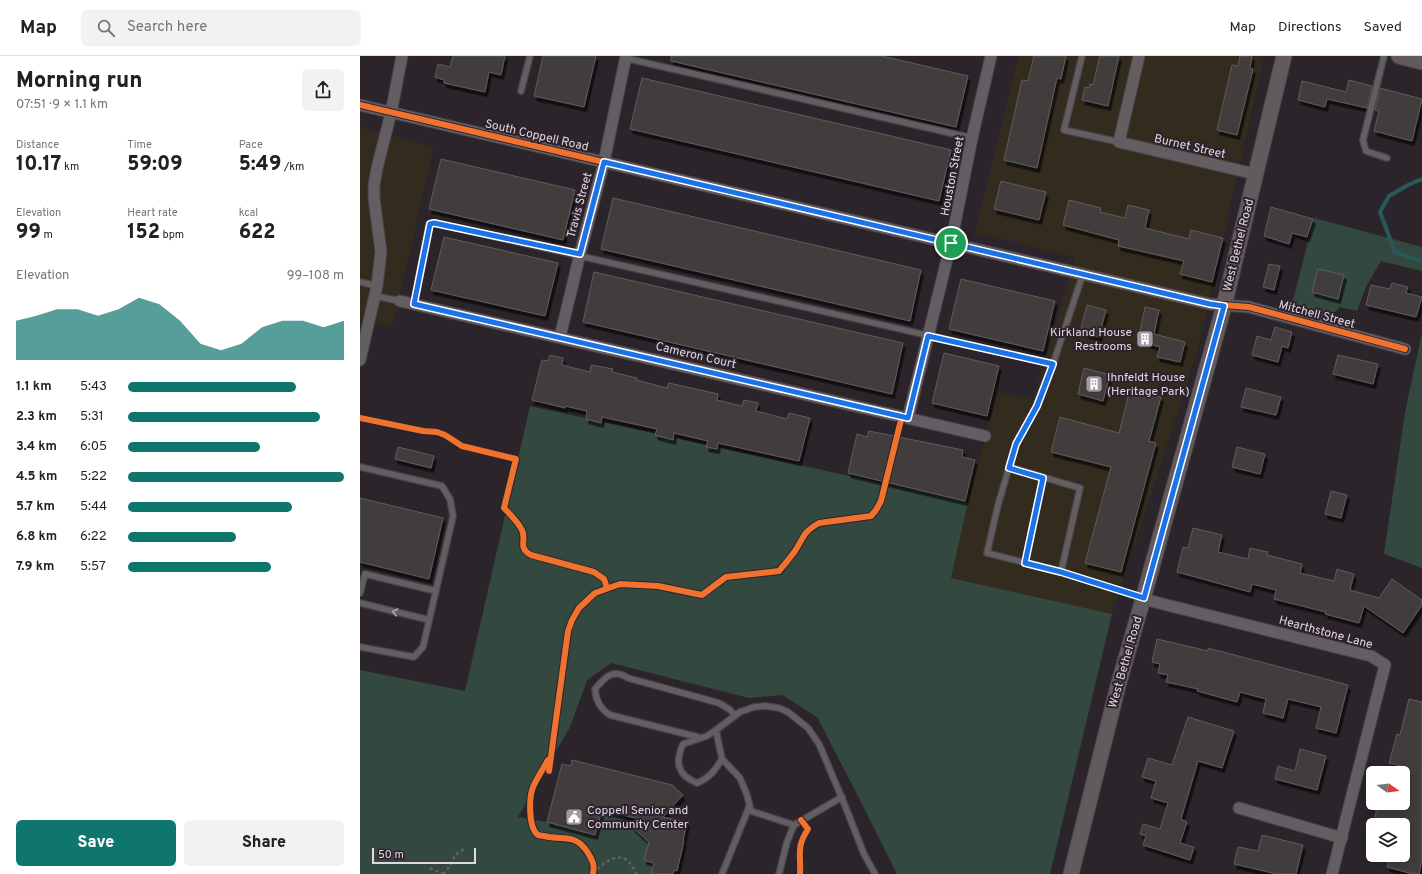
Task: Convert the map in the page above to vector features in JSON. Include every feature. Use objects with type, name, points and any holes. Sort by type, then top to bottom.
[{"type":"main road","name":"West Bethel Road","points":[[1071,874],[1118,686],[1144,598],[1224,306],[1284,56]]},
{"type":"main road","points":[[1399,56],[1422,62]]},
{"type":"street","points":[[360,360],[376,291],[381,252],[374,198],[374,185],[391,113],[402,56]]},
{"type":"street","name":"Houston Street","points":[[905,417],[928,336],[951,243],[972,138],[991,56]]},
{"type":"street","points":[[1119,142],[1139,56]]},
{"type":"street","name":"Travis Street","points":[[560,337],[604,162],[626,57]]},
{"type":"street","name":"South Coppell Road","points":[[360,105],[1210,304],[1224,306]]},
{"type":"street","name":"Burnet Street","points":[[1119,142],[1255,174]]},
{"type":"street","name":"Cameron Court","points":[[400,301],[985,436]]},
{"type":"street","name":"Mitchell Street","points":[[1224,306],[1249,307],[1405,349]]},
{"type":"street","name":"Hearthstone Lane","points":[[1144,598],[1371,656],[1384,665],[1332,874]]},
{"type":"street","points":[[1239,808],[1342,838]]},
{"type":"lane","points":[[521,91],[530,56]]},
{"type":"lane","points":[[1082,56],[1064,130],[1119,142]]},
{"type":"lane","points":[[1384,56],[1363,140],[1366,151],[1387,158]]},
{"type":"lane","points":[[626,57],[972,138]]},
{"type":"lane","points":[[414,304],[430,224],[434,223],[580,254],[1053,364]]},
{"type":"lane","points":[[1083,274],[1053,364],[1037,406],[1016,444],[998,505],[987,553],[1061,572],[1144,598]]},
{"type":"lane","points":[[360,282],[376,291],[400,301]]},
{"type":"lane","points":[[360,467],[442,486],[450,499],[453,516],[423,647],[414,657],[360,647]]},
{"type":"lane","points":[[1009,468],[1080,488],[1061,572]]},
{"type":"lane","points":[[1025,563],[1043,478]]},
{"type":"lane","points":[[360,593],[362,574],[436,591]]},
{"type":"lane","points":[[360,604],[429,620]]},
{"type":"lane","points":[[700,738],[610,715],[599,705],[595,688],[611,674],[622,674],[628,678],[719,703],[735,715]]},
{"type":"lane","points":[[722,759],[712,775],[697,783],[690,781],[681,772],[678,760],[683,744],[707,736],[735,715],[754,707],[765,706],[779,708],[796,718],[808,728],[819,744],[842,797],[864,854],[875,874]]},
{"type":"lane","points":[[716,730],[719,738],[722,759],[740,778],[747,795],[751,811],[794,825]]},
{"type":"lane","points":[[779,874],[787,842],[794,825],[842,797]]},
{"type":"lane","points":[[722,874],[749,807]]},
{"type":"path","points":[[549,771],[568,631],[579,608],[594,593],[620,584],[658,586],[702,595],[726,577],[779,571],[794,552],[805,533],[819,522],[871,516],[876,510],[881,501],[905,417]]},
{"type":"path","points":[[360,418],[423,431],[437,432],[445,435],[462,446],[516,459],[504,508],[523,531],[523,547],[526,552],[531,555],[594,572],[604,579],[607,588]]},
{"type":"path","points":[[551,755],[532,789],[530,814],[532,827],[538,835],[552,838],[570,838],[580,843],[594,865],[593,873]]},
{"type":"path","points":[[800,874],[799,847],[801,839],[808,829],[801,820]]},
{"type":"path","points":[[430,868],[442,874],[450,866],[456,855],[464,849]]},
{"type":"path","points":[[593,873],[604,862],[617,857],[626,859],[633,866],[636,874]]},
{"type":"shaded area","points":[[1018,56],[1264,56],[1198,349],[1112,614],[951,578],[968,502],[998,392],[1033,400],[1075,257],[975,232]]},
{"type":"shaded area","points":[[360,127],[434,147],[392,327],[360,319]]},
{"type":"green space","points":[[1314,218],[1422,247],[1422,271],[1381,261],[1366,287],[1357,311],[1340,307],[1321,328],[1288,320]]},
{"type":"green space","points":[[1422,333],[1422,568],[1384,554],[1405,412]]},
{"type":"green space","points":[[530,406],[968,502],[951,578],[1112,614],[1050,874],[897,874],[817,717],[782,695],[749,698],[611,663],[587,680],[570,727],[518,817],[547,822],[595,835],[602,810],[623,815],[644,837],[652,829],[644,860],[654,863],[651,874],[360,874],[360,670],[465,691]]},
{"type":"building","points":[[453,56],[505,56],[501,75],[489,72],[485,92],[444,83],[444,80],[435,77],[438,64],[450,67]]},
{"type":"building","points":[[543,56],[596,56],[584,107],[534,96]]},
{"type":"building","points":[[671,56],[882,56],[968,76],[956,127],[671,61]]},
{"type":"building","points":[[1034,56],[1066,56],[1061,79],[1057,78],[1037,168],[1004,160],[1022,80],[1028,81]]},
{"type":"building","points":[[1100,56],[1119,56],[1108,106],[1082,100],[1085,87],[1089,88],[1090,84],[1093,85]]},
{"type":"building","points":[[1240,56],[1252,56],[1250,68],[1253,69],[1237,135],[1217,130],[1232,65],[1238,66]]},
{"type":"building","points":[[642,78],[951,150],[939,201],[630,129]]},
{"type":"building","points":[[1349,80],[1372,86],[1367,108],[1327,99],[1325,107],[1298,100],[1302,81],[1346,92]]},
{"type":"building","points":[[1380,88],[1422,99],[1412,141],[1374,131],[1379,111],[1375,110]]},
{"type":"building","points":[[441,159],[575,190],[563,240],[429,209]]},
{"type":"building","points":[[1001,181],[1046,192],[1039,220],[994,209]]},
{"type":"building","points":[[613,198],[921,270],[910,321],[601,249]]},
{"type":"building","points":[[1069,200],[1101,208],[1100,212],[1125,218],[1128,205],[1149,210],[1145,228],[1189,239],[1191,230],[1223,238],[1212,282],[1180,274],[1184,261],[1118,246],[1119,240],[1063,225]]},
{"type":"building","points":[[1271,207],[1313,219],[1307,237],[1292,233],[1289,244],[1264,236]]},
{"type":"building","points":[[444,237],[558,263],[545,316],[431,290]]},
{"type":"building","points":[[1269,264],[1280,266],[1274,290],[1263,287]]},
{"type":"building","points":[[1318,269],[1344,275],[1338,299],[1312,292]]},
{"type":"building","points":[[594,272],[903,343],[892,394],[583,322]]},
{"type":"building","points":[[961,279],[1055,301],[1043,351],[949,329]]},
{"type":"building","points":[[1392,283],[1408,287],[1406,293],[1422,297],[1416,317],[1366,305],[1371,285],[1390,289]]},
{"type":"building","points":[[1087,305],[1106,310],[1099,337],[1080,332]]},
{"type":"building","points":[[1145,307],[1159,310],[1154,334],[1185,342],[1180,362],[1157,357],[1160,347],[1138,341]]},
{"type":"building","points":[[1275,327],[1292,332],[1288,348],[1282,346],[1278,362],[1252,355],[1257,336],[1271,340]]},
{"type":"building","points":[[944,353],[999,366],[987,416],[932,403]]},
{"type":"building","points":[[550,355],[563,358],[562,365],[590,372],[591,365],[613,369],[612,372],[637,378],[636,380],[667,388],[669,383],[718,394],[717,400],[742,406],[744,400],[758,403],[756,411],[787,419],[789,413],[810,418],[799,461],[718,443],[717,449],[706,447],[708,441],[674,433],[673,440],[655,435],[657,429],[602,417],[601,423],[586,419],[587,411],[565,406],[565,408],[532,400],[542,360],[548,361]]},
{"type":"building","points":[[1338,355],[1378,364],[1373,384],[1333,374]]},
{"type":"building","name":"Ihnfeldt House (Heritage Park)","points":[[1084,368],[1110,375],[1103,401],[1078,394]]},
{"type":"building","points":[[1246,388],[1281,397],[1276,415],[1241,407]]},
{"type":"building","points":[[1130,389],[1161,397],[1149,441],[1156,443],[1121,572],[1085,563],[1111,467],[1051,452],[1060,417],[1119,433]]},
{"type":"building","points":[[869,431],[963,450],[962,457],[975,460],[965,501],[848,473],[857,434],[867,437]]},
{"type":"building","points":[[398,447],[434,456],[431,468],[395,459]]},
{"type":"building","points":[[1237,447],[1265,454],[1260,474],[1232,467]]},
{"type":"building","points":[[1331,491],[1347,495],[1341,518],[1325,514]]},
{"type":"building","points":[[360,498],[443,518],[429,579],[360,562]]},
{"type":"building","points":[[1193,528],[1222,535],[1218,552],[1248,559],[1250,548],[1268,552],[1267,555],[1302,564],[1300,573],[1334,581],[1337,569],[1354,574],[1350,590],[1379,598],[1392,579],[1422,600],[1422,605],[1403,633],[1364,606],[1359,623],[1325,614],[1326,612],[1274,599],[1276,590],[1252,584],[1250,592],[1177,572],[1183,547],[1188,548]]},
{"type":"building","points":[[1157,639],[1208,651],[1208,648],[1348,685],[1336,733],[1316,728],[1321,707],[1288,699],[1283,718],[1263,713],[1266,699],[1240,692],[1237,702],[1197,691],[1198,689],[1166,682],[1168,675],[1158,673],[1160,664],[1152,662]]},
{"type":"building","points":[[1409,699],[1422,702],[1422,860],[1419,874],[1413,874],[1387,867],[1388,862],[1410,862],[1410,818],[1375,818],[1376,810],[1410,810],[1410,766],[1400,766],[1389,763],[1397,734],[1400,735]]},
{"type":"building","points":[[1188,717],[1234,731],[1222,768],[1198,761],[1181,819],[1187,822],[1180,843],[1194,847],[1190,860],[1143,845],[1146,836],[1140,834],[1143,824],[1160,829],[1168,803],[1151,798],[1156,781],[1142,777],[1148,758],[1172,765]]},
{"type":"building","points":[[1300,749],[1326,756],[1317,790],[1275,779],[1278,766],[1295,771]]},
{"type":"building","name":"Coppell Senior and Community Center","points":[[572,760],[672,785],[683,795],[663,817],[687,822],[677,871],[674,870],[673,874],[651,874],[654,863],[644,860],[649,842],[632,827],[639,819],[602,810],[595,835],[547,822],[562,764],[571,766]]},
{"type":"building","points":[[1262,835],[1303,845],[1296,874],[1277,874],[1234,864],[1238,847],[1258,851]]},
{"type":"waterway","points":[[1422,179],[1389,196],[1380,212],[1395,252],[1422,261]]},
{"type":"cycle path","points":[[360,105],[1210,304],[1249,307],[1405,349]]},
{"type":"cycle path","points":[[549,771],[568,631],[579,608],[595,593],[620,584],[658,586],[702,595],[726,577],[779,571],[795,551],[804,535],[814,526],[819,523],[871,516],[876,510],[881,501],[902,416]]},
{"type":"cycle path","points":[[360,418],[423,431],[437,432],[445,435],[462,446],[516,459],[504,508],[522,530],[524,549],[531,555],[594,572],[604,579],[607,588]]},
{"type":"cycle path","points":[[548,760],[533,787],[530,805],[532,826],[538,835],[568,838],[578,842],[583,846],[592,860],[594,867],[593,873]]},
{"type":"cycle path","points":[[800,874],[800,846],[808,829],[801,820]]},
{"type":"place","name":"Kirkland House Restrooms","points":[[1145,339]]},
{"type":"place","name":"Ihnfeldt House (Heritage Park)","points":[[1094,384]]},
{"type":"place","name":"Coppell Senior and Community Center","points":[[574,817]]},
{"type":"route","points":[[604,162],[951,243],[1224,306],[1144,598],[1061,572],[1025,563],[1043,478],[1009,468],[1016,444],[1037,406],[1053,364],[928,336],[908,418],[414,304],[430,224],[434,223],[580,254],[604,162]]}]
